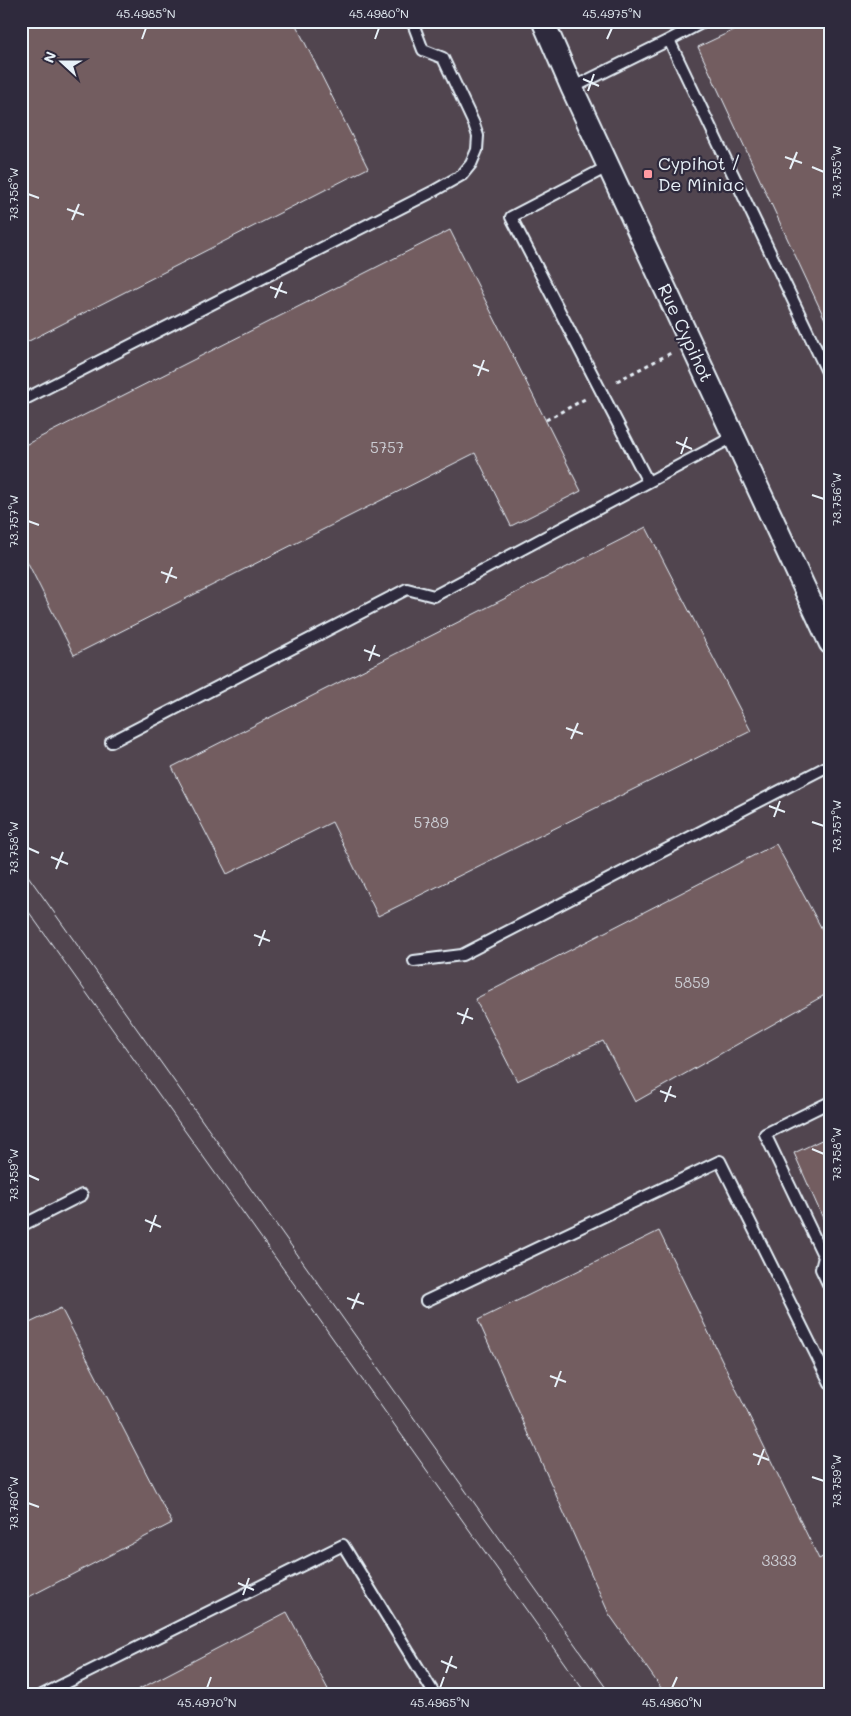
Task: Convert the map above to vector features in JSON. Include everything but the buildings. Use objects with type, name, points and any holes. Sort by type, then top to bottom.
[{"type":"street","name":"Rue Cypihot","points":[[543,21],[733,437],[830,643]]},
{"type":"lane","points":[[21,401],[462,175],[471,164],[477,150],[478,136],[443,58],[423,50],[412,21]]},
{"type":"lane","points":[[572,88],[705,21]]},
{"type":"lane","points":[[669,40],[830,378]]},
{"type":"lane","points":[[608,166],[511,217],[648,482]]},
{"type":"lane","points":[[111,742],[407,588],[434,596],[733,437]]},
{"type":"lane","points":[[414,961],[462,955],[830,766]]},
{"type":"lane","points":[[830,1102],[765,1134],[824,1256],[821,1269],[830,1288]]},
{"type":"lane","points":[[426,1301],[720,1162],[830,1382]]},
{"type":"lane","points":[[21,1226],[82,1194]]},
{"type":"lane","points":[[42,1695],[343,1545],[435,1695]]},
{"type":"path","points":[[631,374],[671,353]]},
{"type":"path","points":[[546,420],[567,408]]},
{"type":"shaded area","points":[[21,21],[830,21],[830,1695],[21,1695]]},
{"type":"tram line","points":[[21,866],[611,1695]]},
{"type":"tram line","points":[[21,901],[587,1695]]},
{"type":"place","name":"Cypihot / De Miniac","points":[[648,174]]}]
